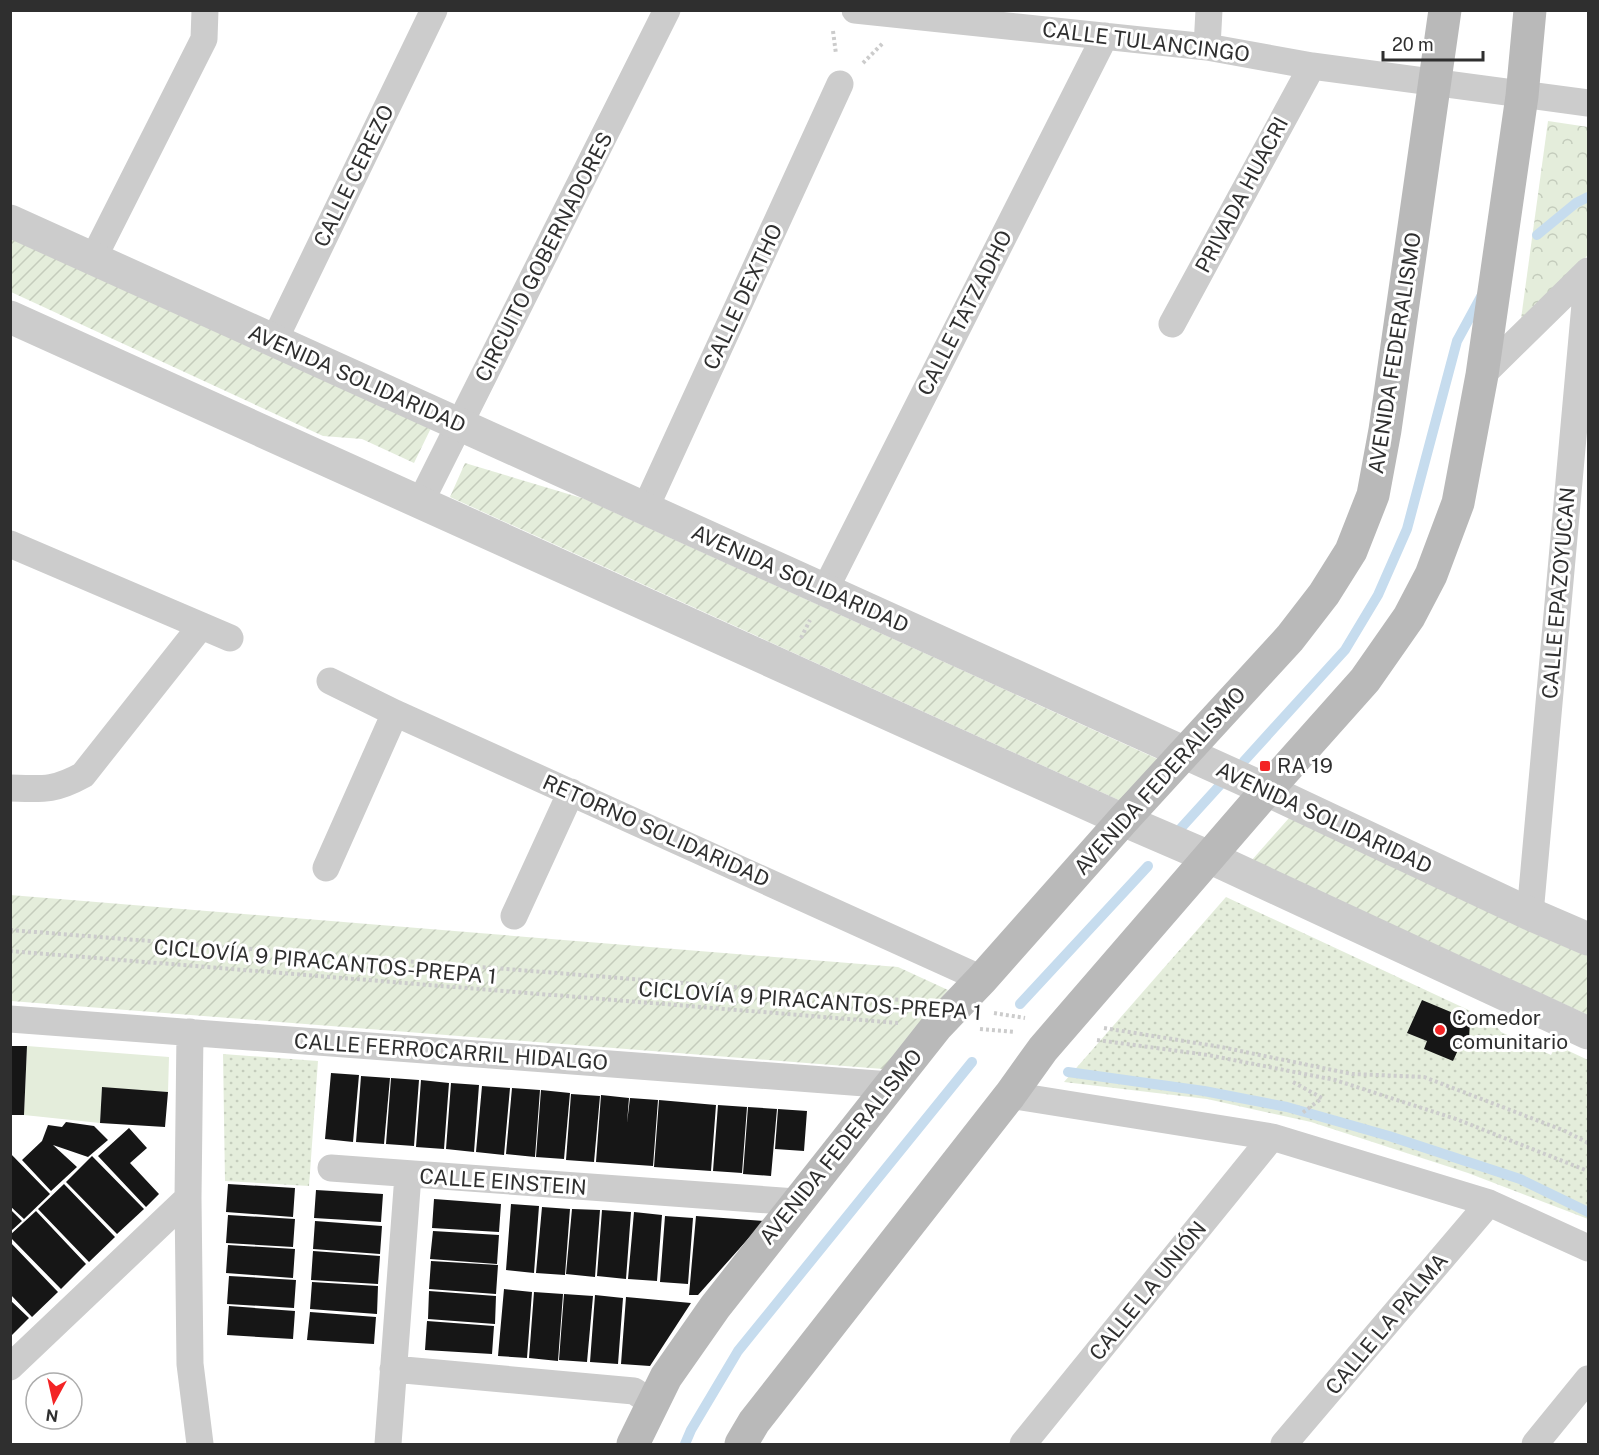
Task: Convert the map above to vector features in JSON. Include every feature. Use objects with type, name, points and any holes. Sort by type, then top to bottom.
[{"type":"main road","name":"AVENIDA FEDERALISMO","points":[[633,1444],[666,1377],[715,1307],[796,1202],[891,1085],[959,1014],[982,979],[1123,820],[1290,638],[1324,594],[1351,551],[1373,495],[1385,430],[1445,10]]},
{"type":"main road","points":[[741,1444],[754,1422],[1010,1095],[1052,1026],[1209,857],[1365,680],[1409,617],[1431,575],[1458,503],[1482,375],[1522,96],[1530,10]]},
{"type":"street","points":[[93,259],[204,39],[205,10]]},
{"type":"street","name":"CALLE CEREZO","points":[[274,341],[434,10]]},
{"type":"street","name":"CIRCUITO GOBERNADORES","points":[[420,503],[667,10]]},
{"type":"street","points":[[1207,47],[1209,10]]},
{"type":"street","name":"CALLE TULANCINGO","points":[[844,16],[1046,20],[1105,36],[1207,47],[1312,66],[1588,104]]},
{"type":"street","name":"CALLE TATZADHO","points":[[825,590],[1105,36]]},
{"type":"street","name":"PRIVADA HUACRI","points":[[1173,324],[1312,66]]},
{"type":"street","name":"CALLE DEXTHO","points":[[645,509],[840,84]]},
{"type":"street","name":"AVENIDA SOLIDARIDAD","points":[[10,221],[1267,790],[1588,939]]},
{"type":"street","points":[[1482,375],[1588,271]]},
{"type":"street","name":"CALLE EPAZOYUCAN","points":[[1530,914],[1588,271]]},
{"type":"street","points":[[10,317],[1209,857],[1588,1033]]},
{"type":"street","points":[[10,544],[230,638]]},
{"type":"street","points":[[10,788],[48,789],[65,785],[83,775],[201,626]]},
{"type":"street","name":"RETORNO SOLIDARIDAD","points":[[330,681],[395,713],[982,979]]},
{"type":"street","points":[[326,868],[395,713]]},
{"type":"street","points":[[514,916],[571,792]]},
{"type":"street","name":"CALLE FERROCARRIL HIDALGO","points":[[10,1019],[891,1085]]},
{"type":"street","points":[[190,1032],[188,1198],[190,1364],[200,1444]]},
{"type":"street","points":[[1010,1095],[1272,1137],[1490,1203],[1588,1248]]},
{"type":"street","name":"CALLE LA UNIÓN","points":[[1023,1444],[1272,1137]]},
{"type":"street","points":[[331,1168],[408,1175]]},
{"type":"street","name":"CALLE EINSTEIN","points":[[388,1444],[408,1175],[796,1202]]},
{"type":"street","points":[[10,1367],[188,1198]]},
{"type":"street","name":"CALLE LA PALMA","points":[[1284,1444],[1490,1203]]},
{"type":"street","points":[[393,1369],[634,1391],[652,1403]]},
{"type":"street","points":[[1535,1444],[1588,1379]]},
{"type":"path","points":[[840,84],[844,16]]},
{"type":"path","points":[[840,84],[912,17]]},
{"type":"path","points":[[786,668],[825,590]]},
{"type":"path","points":[[10,930],[959,1014],[1052,1026],[1112,1029],[1221,1047],[1352,1074],[1424,1077],[1565,1131],[1588,1143]]},
{"type":"path","name":"CICLOVÍA 9 PIRACANTOS-PREPA 1","points":[[10,951],[959,1014],[1052,1026],[1335,1080],[1456,1119],[1588,1171]]},
{"type":"path","points":[[1293,1082],[1322,1098],[1313,1105]]},
{"type":"green space","points":[[1548,121],[1588,127],[1588,255],[1521,319]]},
{"type":"green space","points":[[11,234],[431,428],[414,463],[362,439],[323,436],[11,292]]},
{"type":"green space","points":[[465,463],[585,499],[1162,761],[1123,802],[450,497]]},
{"type":"green space","points":[[1289,818],[1588,955],[1588,1015],[1251,861]]},
{"type":"green space","points":[[10,895],[898,967],[948,990],[883,1069],[11,1001]]},
{"type":"green space","points":[[1226,897],[1492,1021],[1501,1032],[1551,1055],[1556,1045],[1588,1060],[1588,1219],[1468,1173],[1311,1122],[1207,1099],[1064,1082]]},
{"type":"green space","points":[[27,1046],[169,1057],[168,1092],[102,1088],[100,1123],[24,1115]]},
{"type":"green space","points":[[223,1054],[318,1061],[309,1186],[225,1181]]},
{"type":"building","name":"Comedor comunitario","points":[[1422,1000],[1470,1020],[1469,1040],[1458,1050],[1453,1061],[1424,1049],[1427,1041],[1407,1033]]},
{"type":"building","points":[[10,1046],[27,1046],[24,1115],[10,1115]]},
{"type":"building","points":[[331,1073],[359,1075],[353,1142],[325,1139]]},
{"type":"building","points":[[361,1076],[390,1078],[384,1144],[356,1142]]},
{"type":"building","points":[[391,1078],[419,1080],[414,1146],[386,1144]]},
{"type":"building","points":[[421,1080],[449,1083],[444,1149],[416,1147]]},
{"type":"building","points":[[451,1083],[479,1085],[474,1152],[446,1149]]},
{"type":"building","points":[[482,1086],[510,1088],[504,1155],[476,1152]]},
{"type":"building","points":[[102,1087],[168,1092],[165,1127],[100,1123]]},
{"type":"building","points":[[512,1088],[540,1090],[535,1157],[506,1154]]},
{"type":"building","points":[[541,1090],[570,1093],[564,1159],[536,1157]]},
{"type":"building","points":[[571,1094],[600,1096],[594,1162],[566,1160]]},
{"type":"building","points":[[601,1095],[629,1098],[627,1123],[630,1098],[658,1100],[653,1166],[596,1162]]},
{"type":"building","points":[[659,1100],[716,1105],[711,1171],[654,1167]]},
{"type":"building","points":[[718,1105],[747,1107],[742,1173],[713,1171]]},
{"type":"building","points":[[748,1107],[777,1109],[771,1176],[743,1174]]},
{"type":"building","points":[[778,1109],[807,1111],[804,1151],[775,1149]]},
{"type":"building","points":[[66,1122],[94,1126],[108,1140],[88,1157],[53,1145],[77,1167],[51,1191],[22,1160],[42,1141],[48,1125],[62,1127]]},
{"type":"building","points":[[129,1128],[147,1148],[130,1163],[159,1194],[146,1207],[98,1156]]},
{"type":"building","points":[[10,1153],[50,1194],[24,1219],[10,1206]]},
{"type":"building","points":[[92,1156],[144,1209],[117,1234],[66,1182]]},
{"type":"building","points":[[64,1184],[115,1237],[89,1262],[38,1209]]},
{"type":"building","points":[[228,1184],[295,1188],[293,1217],[226,1212]]},
{"type":"building","points":[[316,1190],[383,1194],[381,1222],[314,1218]]},
{"type":"building","points":[[434,1199],[501,1204],[499,1232],[432,1228]]},
{"type":"building","points":[[511,1204],[539,1206],[534,1273],[506,1270]]},
{"type":"building","points":[[542,1207],[570,1209],[565,1275],[536,1273]]},
{"type":"building","points":[[10,1209],[22,1221],[10,1232]]},
{"type":"building","points":[[572,1209],[600,1210],[595,1277],[566,1274]]},
{"type":"building","points":[[602,1210],[631,1212],[626,1279],[597,1276]]},
{"type":"building","points":[[36,1211],[86,1264],[61,1289],[10,1237]]},
{"type":"building","points":[[634,1212],[662,1215],[657,1281],[628,1279]]},
{"type":"building","points":[[228,1215],[295,1219],[293,1247],[226,1243]]},
{"type":"building","points":[[665,1216],[693,1218],[688,1284],[660,1282]]},
{"type":"building","points":[[696,1216],[764,1221],[698,1295],[689,1295]]},
{"type":"building","points":[[315,1221],[382,1226],[380,1254],[313,1249]]},
{"type":"building","points":[[433,1231],[499,1235],[497,1264],[430,1259]]},
{"type":"building","points":[[10,1242],[58,1292],[32,1317],[10,1294]]},
{"type":"building","points":[[228,1245],[295,1249],[293,1278],[226,1273]]},
{"type":"building","points":[[313,1251],[380,1256],[378,1284],[311,1280]]},
{"type":"building","points":[[431,1261],[498,1265],[496,1294],[429,1289]]},
{"type":"building","points":[[229,1276],[296,1280],[294,1308],[227,1304]]},
{"type":"building","points":[[312,1282],[378,1286],[377,1314],[310,1309]]},
{"type":"building","points":[[504,1289],[532,1292],[527,1358],[498,1356]]},
{"type":"building","points":[[429,1291],[496,1296],[495,1324],[428,1319]]},
{"type":"building","points":[[534,1292],[563,1294],[558,1361],[529,1358]]},
{"type":"building","points":[[564,1294],[593,1296],[587,1362],[559,1360]]},
{"type":"building","points":[[595,1295],[623,1298],[618,1364],[590,1362]]},
{"type":"building","points":[[626,1297],[691,1303],[650,1366],[621,1364]]},
{"type":"building","points":[[10,1300],[29,1318],[10,1337]]},
{"type":"building","points":[[229,1306],[295,1311],[293,1339],[227,1335]]},
{"type":"building","points":[[310,1312],[376,1317],[374,1344],[307,1340]]},
{"type":"building","points":[[427,1321],[494,1326],[492,1354],[425,1350]]},
{"type":"waterway","points":[[1537,235],[1576,203],[1588,197]]},
{"type":"waterway","points":[[1244,761],[1345,650],[1378,595],[1407,529],[1457,341],[1482,295]]},
{"type":"waterway","points":[[1181,828],[1221,784]]},
{"type":"waterway","points":[[1020,1004],[1148,866]]},
{"type":"waterway","points":[[685,1444],[738,1351],[972,1062]]},
{"type":"waterway","points":[[1068,1072],[1204,1091],[1287,1107],[1389,1136],[1520,1179],[1588,1212]]},
{"type":"place","name":"RA 19","points":[[1265,766]]},
{"type":"place","name":"Comedor comunitario","points":[[1440,1030]]}]
